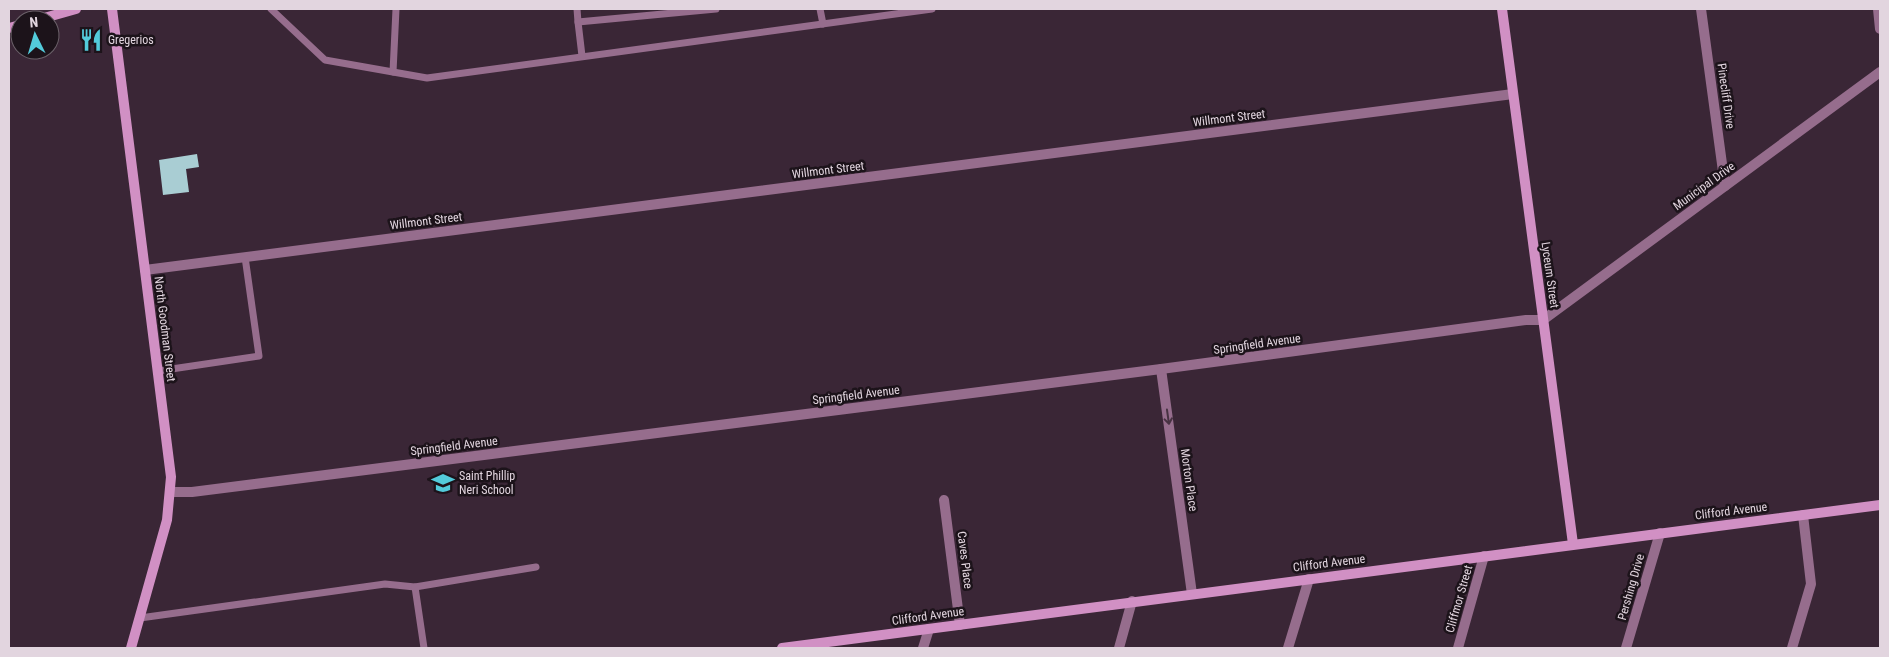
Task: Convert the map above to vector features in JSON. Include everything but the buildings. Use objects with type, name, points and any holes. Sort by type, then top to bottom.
[{"type":"main road","points":[[60,11],[76,9]]},
{"type":"main road","name":"North Goodman Street","points":[[112,9],[170,460],[171,492],[167,520],[131,648]]},
{"type":"main road","name":"Lyceum Street","points":[[1502,9],[1573,544]]},
{"type":"main road","name":"Clifford Avenue","points":[[782,648],[1880,505]]},
{"type":"street","name":"Pinecliff Drive","points":[[1701,9],[1726,186]]},
{"type":"street","points":[[1878,9],[1880,29]]},
{"type":"street","name":"Municipal Drive","points":[[1543,320],[1880,72]]},
{"type":"street","name":"Willmont Street","points":[[145,270],[1513,94]]},
{"type":"street","name":"Springfield Avenue","points":[[171,492],[192,492],[1161,369],[1526,320],[1543,320]]},
{"type":"street","name":"Morton Place","points":[[1161,369],[1192,594]]},
{"type":"street","name":"Caves Place","points":[[944,500],[960,624]]},
{"type":"street","points":[[1792,648],[1811,584],[1803,515]]},
{"type":"street","name":"Pershing Drive","points":[[1626,648],[1660,533]]},
{"type":"street","name":"Cliffmor Street","points":[[1458,648],[1484,556]]},
{"type":"street","points":[[1288,648],[1309,579]]},
{"type":"street","points":[[1119,648],[1132,601]]},
{"type":"street","points":[[923,648],[929,629]]},
{"type":"lane","points":[[271,9],[325,60],[428,78],[932,9]]},
{"type":"lane","points":[[393,72],[396,9]]},
{"type":"lane","points":[[576,9],[582,56]]},
{"type":"lane","points":[[578,22],[716,9]]},
{"type":"lane","points":[[820,9],[823,24]]},
{"type":"lane","points":[[158,371],[259,356],[246,257]]},
{"type":"lane","points":[[140,618],[385,584],[415,587],[536,567]]},
{"type":"lane","points":[[415,587],[424,648]]},
{"type":"place","name":"Gregerios","points":[[91,40]]},
{"type":"place","name":"Saint Phillip Neri School","points":[[443,483]]}]
